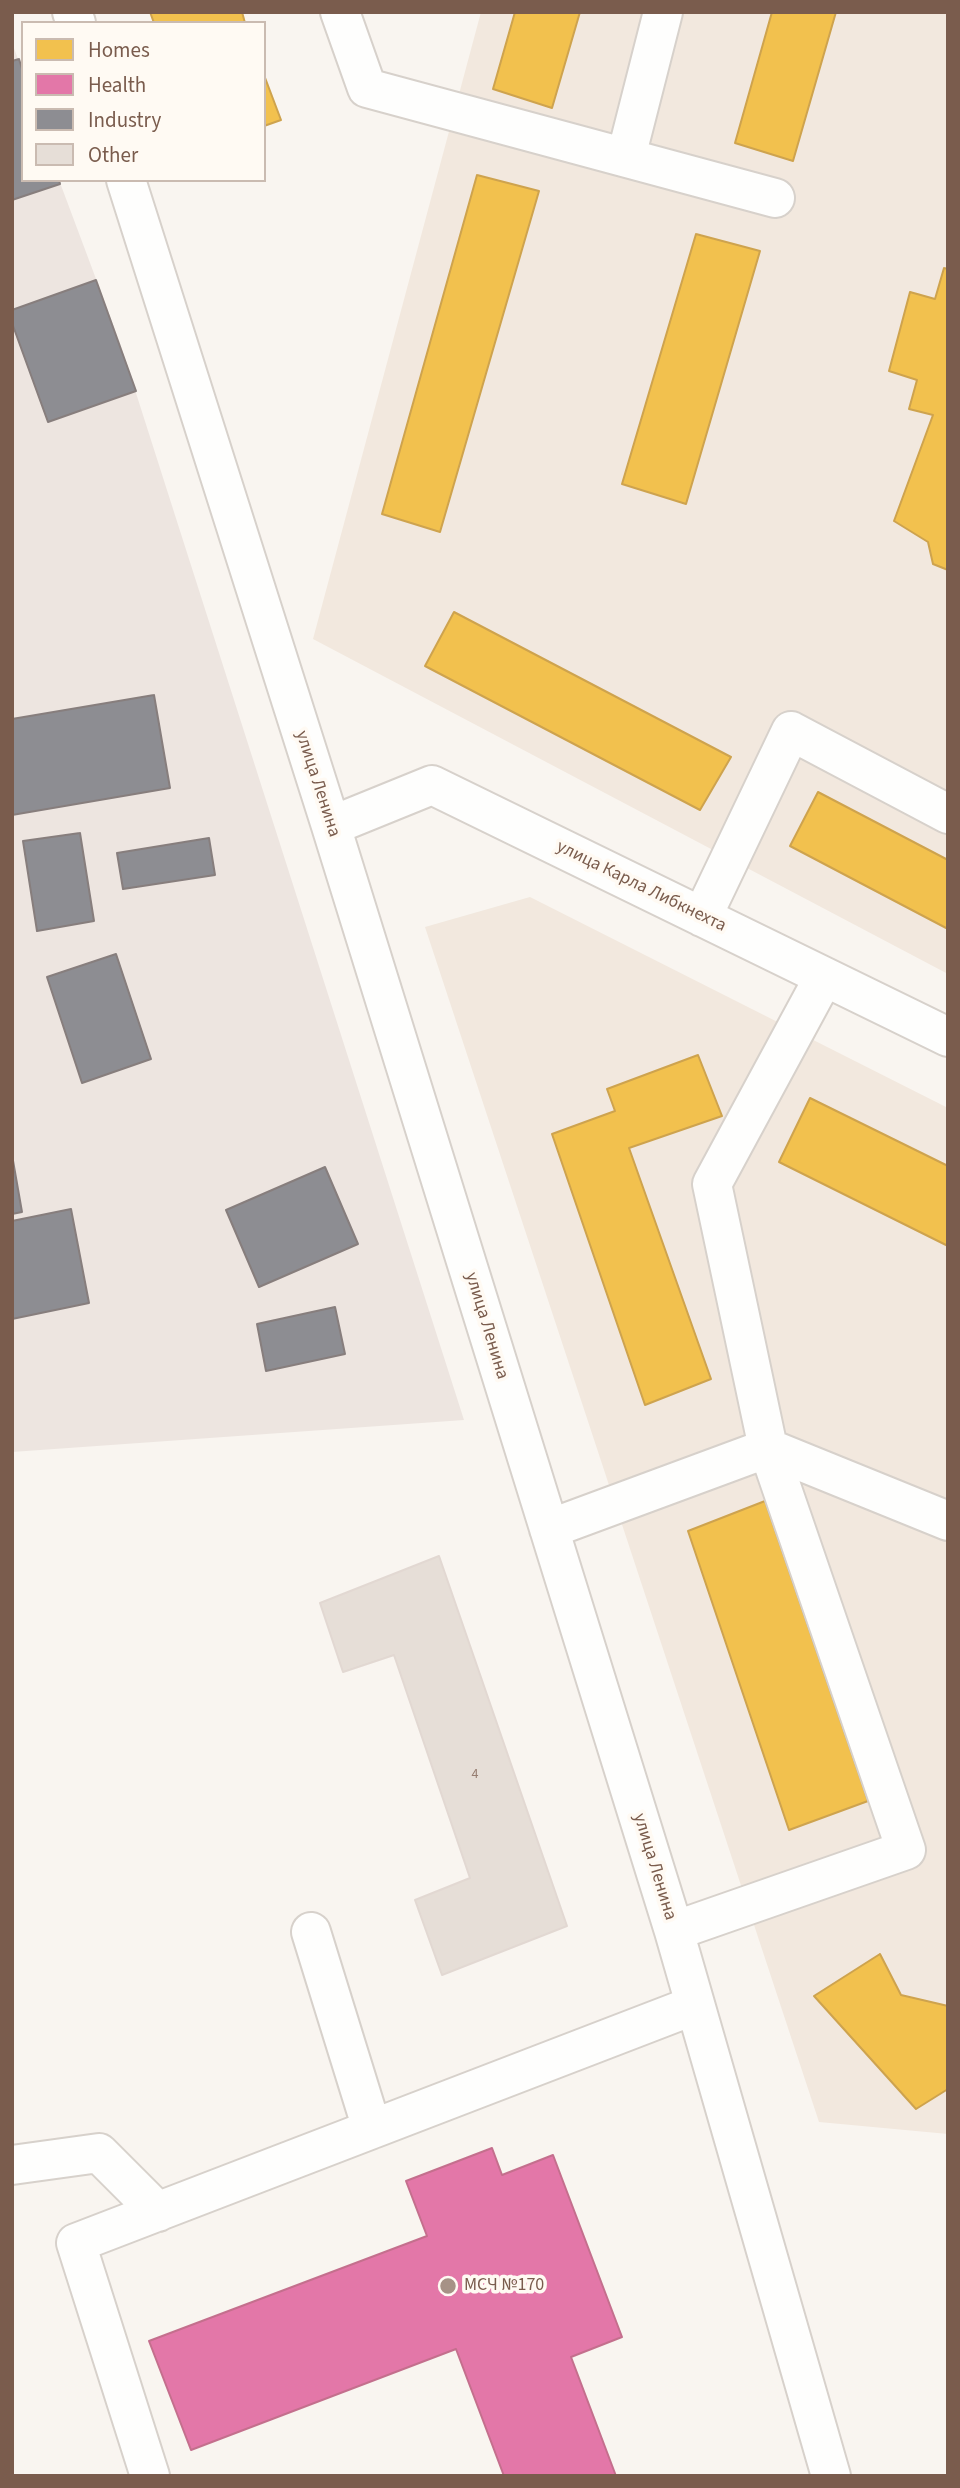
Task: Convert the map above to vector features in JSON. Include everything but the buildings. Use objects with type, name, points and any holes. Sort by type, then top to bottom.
[{"type":"street","points":[[340,12],[367,88],[775,198]]},
{"type":"street","points":[[626,157],[663,12]]},
{"type":"street","name":"улица Ленина","points":[[127,182],[331,826],[674,1931],[831,2476]]},
{"type":"street","points":[[702,917],[791,731],[948,814]]},
{"type":"street","name":"улица Карла Либкнехта","points":[[331,826],[432,785],[948,1037]]},
{"type":"street","points":[[674,1931],[906,1850],[768,1448],[712,1184],[824,977]]},
{"type":"street","points":[[549,1529],[768,1448],[948,1521]]},
{"type":"street","points":[[312,1932],[372,2129]]},
{"type":"street","points":[[150,2476],[76,2243],[695,2005]]},
{"type":"street","points":[[12,2165],[99,2153],[158,2212]]},
{"type":"shaded area","points":[[481,12],[948,12],[948,974],[313,639]]},
{"type":"shaded area","points":[[12,43],[21,67],[21,182],[60,182],[120,343],[464,1420],[12,1452]]},
{"type":"shaded area","points":[[530,897],[948,1108],[948,2134],[819,2122],[425,927]]},
{"type":"place","name":"МСЧ №170","points":[[448,2286]]}]
